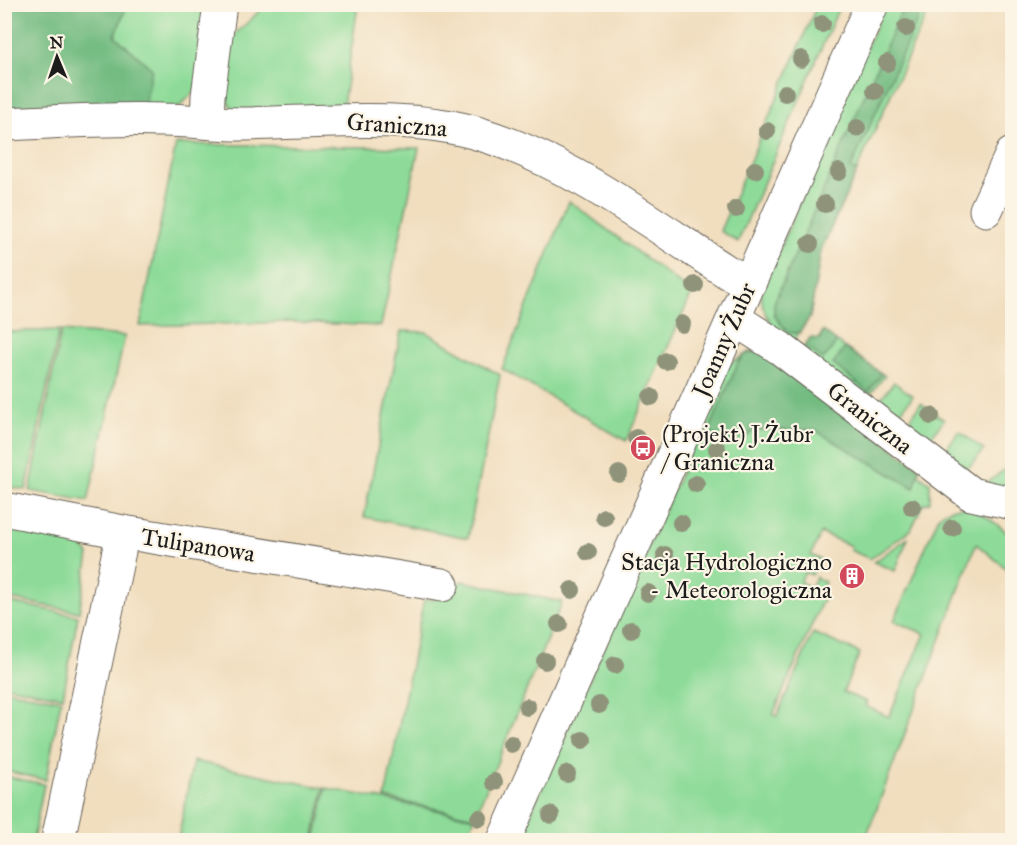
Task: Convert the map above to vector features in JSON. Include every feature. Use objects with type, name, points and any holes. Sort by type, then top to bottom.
[{"type":"street","points":[[207,122],[208,96],[220,4]]},
{"type":"street","name":"Joanny Żubr","points":[[504,840],[872,4]]},
{"type":"street","name":"Graniczna","points":[[4,124],[163,120],[256,123],[322,120],[442,126],[480,134],[530,154],[602,191],[729,273],[750,282]]},
{"type":"street","points":[[986,210],[1012,154]]},
{"type":"street","name":"Graniczna","points":[[733,320],[780,348],[971,494],[1012,503]]},
{"type":"street","points":[[4,509],[123,532]]},
{"type":"street","name":"Tulipanowa","points":[[58,840],[123,532],[442,585]]},
{"type":"green space","points":[[4,5],[127,5],[115,36],[152,69],[143,112],[5,116]]},
{"type":"green space","points":[[127,5],[210,5],[196,90],[180,106],[143,112],[115,36]]},
{"type":"green space","points":[[266,5],[358,5],[343,106],[233,110],[224,95],[231,38]]},
{"type":"green space","points":[[817,5],[840,5],[738,242],[720,231]]},
{"type":"green space","points":[[885,5],[931,5],[821,250],[810,317],[792,343],[766,315],[761,292]]},
{"type":"green space","points":[[904,5],[924,5],[851,168],[857,171],[821,250],[810,317],[799,333],[788,333],[774,315],[774,303]]},
{"type":"green space","points":[[176,144],[419,148],[381,326],[291,322],[140,326]]},
{"type":"green space","points":[[569,201],[692,293],[626,441],[502,369]]},
{"type":"green space","points":[[59,330],[26,490],[5,486],[5,332]]},
{"type":"green space","points":[[61,331],[125,336],[88,501],[30,491]]},
{"type":"green space","points":[[401,331],[426,332],[500,375],[468,538],[364,517]]},
{"type":"green space","points":[[823,331],[885,376],[865,400],[801,351],[810,338],[819,339]]},
{"type":"green space","points":[[823,331],[837,342],[823,360],[805,346],[810,338],[819,339]]},
{"type":"green space","points":[[845,348],[882,374],[868,392],[833,364]]},
{"type":"green space","points":[[758,350],[920,468],[914,488],[815,430],[754,430],[739,444],[708,433],[738,363],[744,355]]},
{"type":"green space","points":[[751,351],[930,483],[930,502],[923,504],[911,530],[870,559],[850,550],[851,546],[821,533],[811,555],[820,559],[812,575],[805,572],[800,582],[811,588],[816,577],[825,582],[820,593],[823,599],[773,715],[777,716],[813,633],[860,653],[843,692],[867,702],[865,706],[889,717],[925,634],[894,621],[939,516],[949,510],[959,507],[977,511],[1012,536],[1012,573],[976,544],[865,840],[519,840],[729,364]]},
{"type":"green space","points":[[894,382],[913,396],[893,422],[874,407]]},
{"type":"green space","points":[[921,403],[944,420],[925,445],[903,429]]},
{"type":"green space","points":[[959,431],[984,450],[964,473],[941,456]]},
{"type":"green space","points":[[1007,468],[1012,472],[1012,496],[984,485]]},
{"type":"green space","points":[[4,519],[73,533],[89,555],[79,612],[5,598]]},
{"type":"green space","points":[[908,538],[895,571],[874,562]]},
{"type":"green space","points":[[462,581],[562,602],[475,817],[385,798],[424,599],[433,600]]},
{"type":"green space","points":[[5,601],[78,616],[63,697],[5,686]]},
{"type":"green space","points":[[5,690],[61,700],[46,780],[5,771]]},
{"type":"green space","points":[[193,761],[324,788],[313,840],[178,840]]},
{"type":"green space","points":[[4,776],[44,784],[33,840],[5,840]]},
{"type":"green space","points":[[326,788],[475,818],[465,840],[315,840]]},
{"type":"place","name":"(Projekt) J.Żubr / Graniczna","points":[[643,448]]},
{"type":"place","name":"Stacja Hydrologiczno - Meteorologiczna","points":[[852,576]]}]
